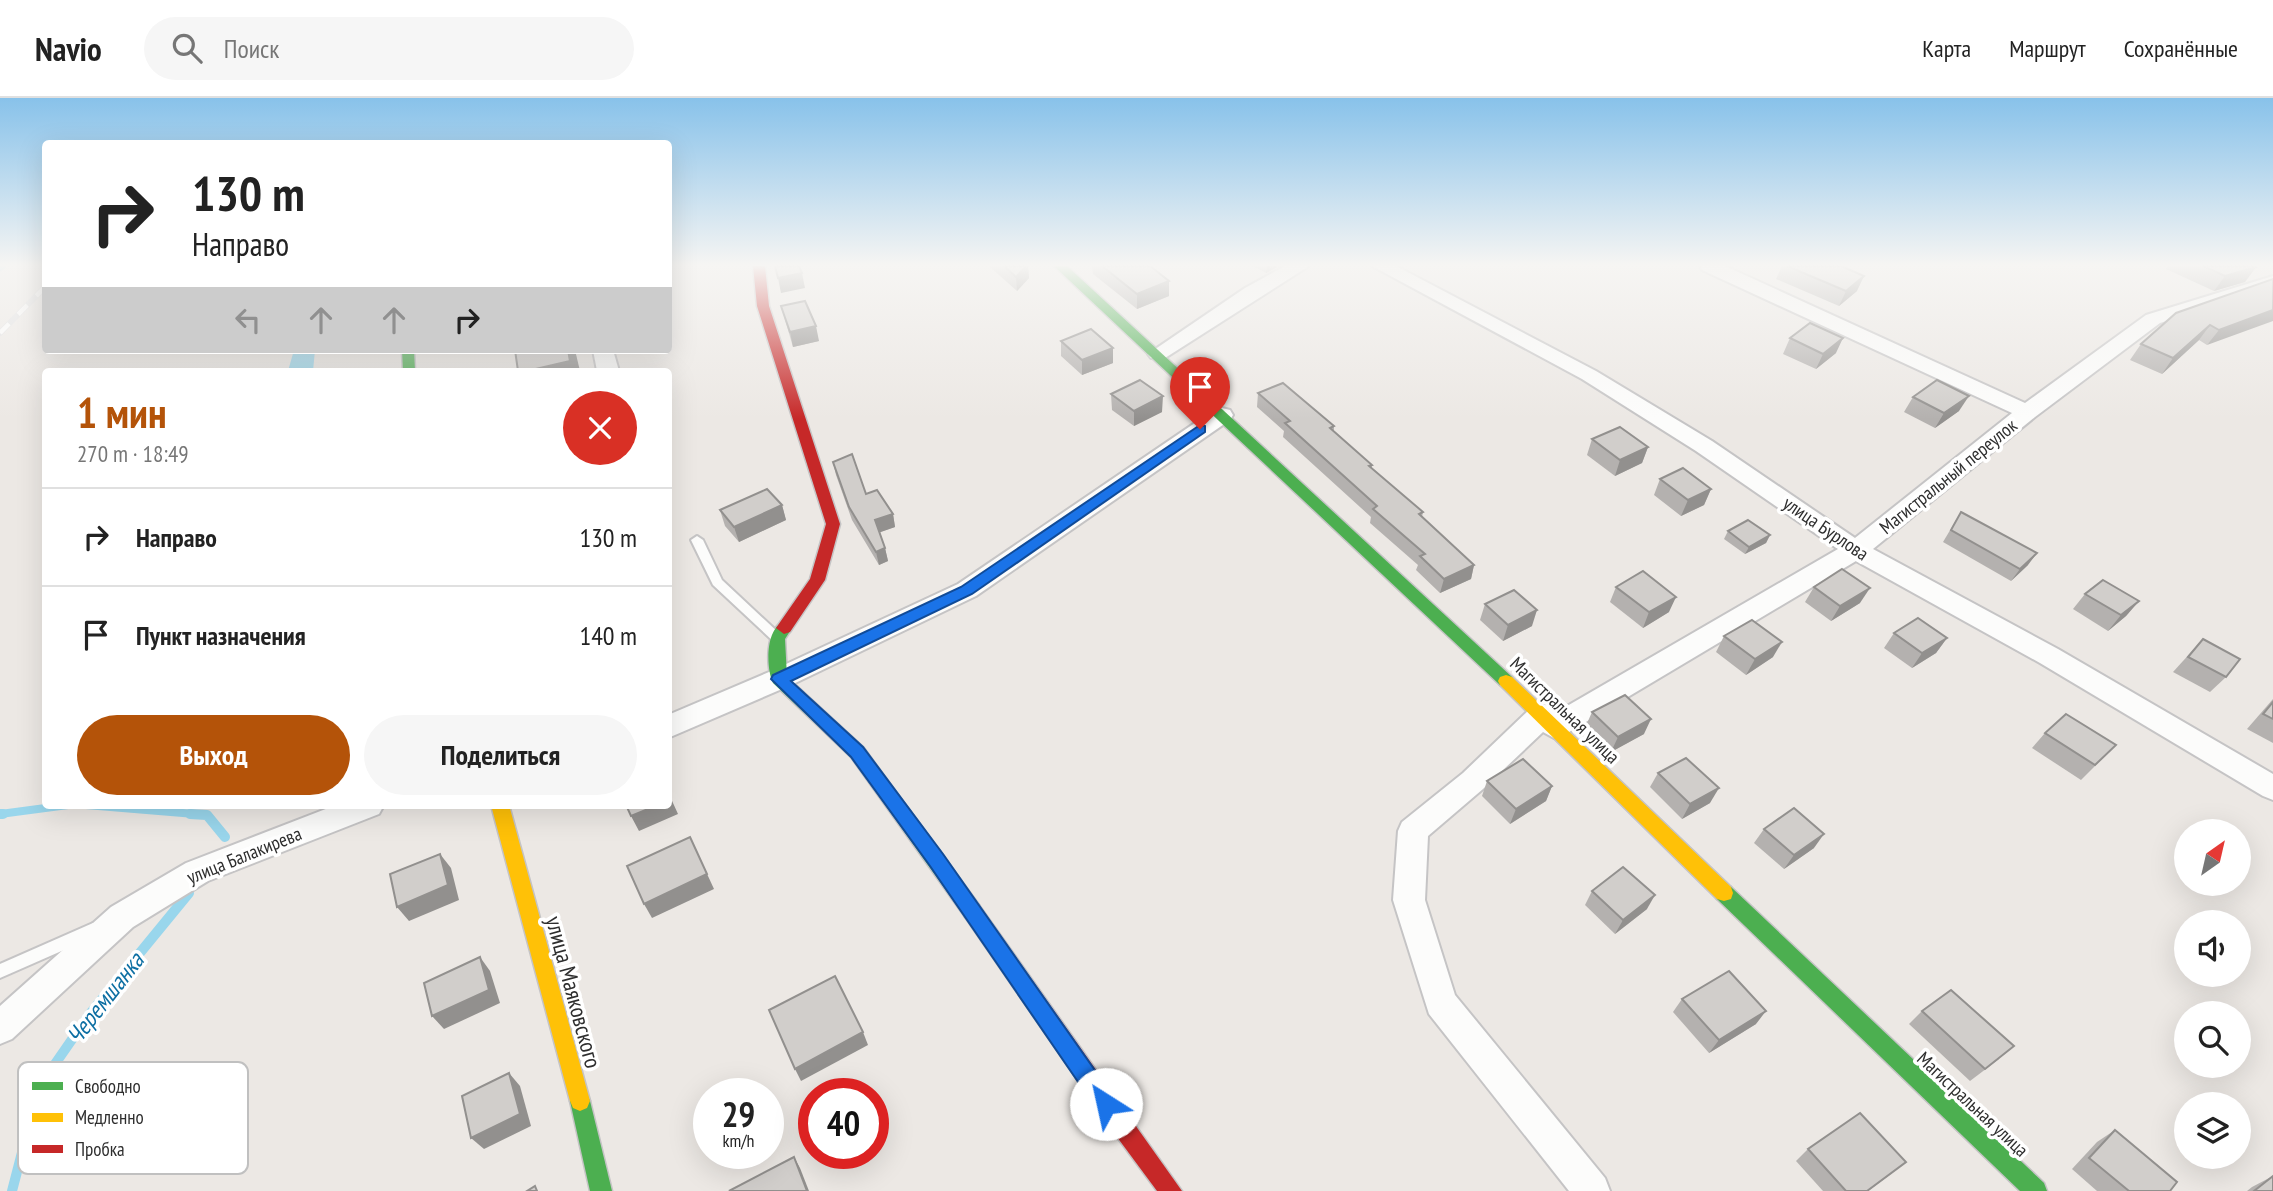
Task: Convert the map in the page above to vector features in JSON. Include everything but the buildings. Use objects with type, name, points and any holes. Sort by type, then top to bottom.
[{"type":"street","points":[[767,317],[833,524],[817,580],[776,638],[779,679],[857,752],[937,860],[1121,1126],[1171,1191]]},
{"type":"street","name":"Магистральная улица","points":[[1117,317],[1548,721],[1918,1083],[2036,1191]]},
{"type":"street","points":[[1158,354],[1214,317]]},
{"type":"street","name":"улица Бурлова","points":[[1479,317],[1590,375],[1704,446],[1856,550],[2049,656],[2273,788]]},
{"type":"street","points":[[1820,317],[2027,412]]},
{"type":"street","name":"Магистральный переулок","points":[[1591,1191],[1441,1003],[1409,900],[1413,831],[1548,721],[1856,550],[2027,412],[2153,319],[2159,317]]},
{"type":"street","points":[[672,725],[779,679],[967,590],[1222,415]]},
{"type":"street","name":"улица Балакирева","points":[[0,1028],[122,917],[197,872],[359,809]]},
{"type":"street","name":"улица Маяковского","points":[[501,809],[577,1087],[601,1191]]},
{"type":"lane","points":[[697,540],[717,582],[776,638]]},
{"type":"lane","points":[[0,971],[122,917]]},
{"type":"water","points":[[293,354],[315,354],[313,368],[289,368]]},
{"type":"waterway","name":"Черемшанка","points":[[3,814],[0,814],[42,808]]},
{"type":"waterway","name":"Черемшанка","points":[[134,809],[207,815]]},
{"type":"waterway","name":"Черемшанка","points":[[190,814],[207,815]]},
{"type":"waterway","name":"Черемшанка","points":[[207,815],[225,837]]},
{"type":"waterway","name":"Черемшанка","points":[[56,1062],[89,1015],[189,893]]},
{"type":"waterway","name":"Черемшанка","points":[[12,1191],[18,1168]]},
{"type":"railway","points":[[0,333],[16,317]]},
{"type":"traffic: fast","points":[[1115,317],[1506,681]]},
{"type":"traffic: fast","points":[[408,354],[409,368]]},
{"type":"traffic: fast","points":[[784,628],[777,638],[779,679],[857,752],[972,911]]},
{"type":"traffic: fast","points":[[1724,893],[2036,1191]]},
{"type":"traffic: fast","points":[[580,1101],[601,1191]]},
{"type":"traffic: slow","points":[[1506,681],[1724,893]]},
{"type":"traffic: slow","points":[[501,809],[580,1101]]},
{"type":"traffic: jam","points":[[767,317],[833,524],[817,580],[784,628]]},
{"type":"traffic: jam","points":[[972,911],[1121,1126],[1171,1191]]},
{"type":"route","points":[[1106,1104],[937,860],[857,752],[779,679],[967,590],[1200,429]]}]
